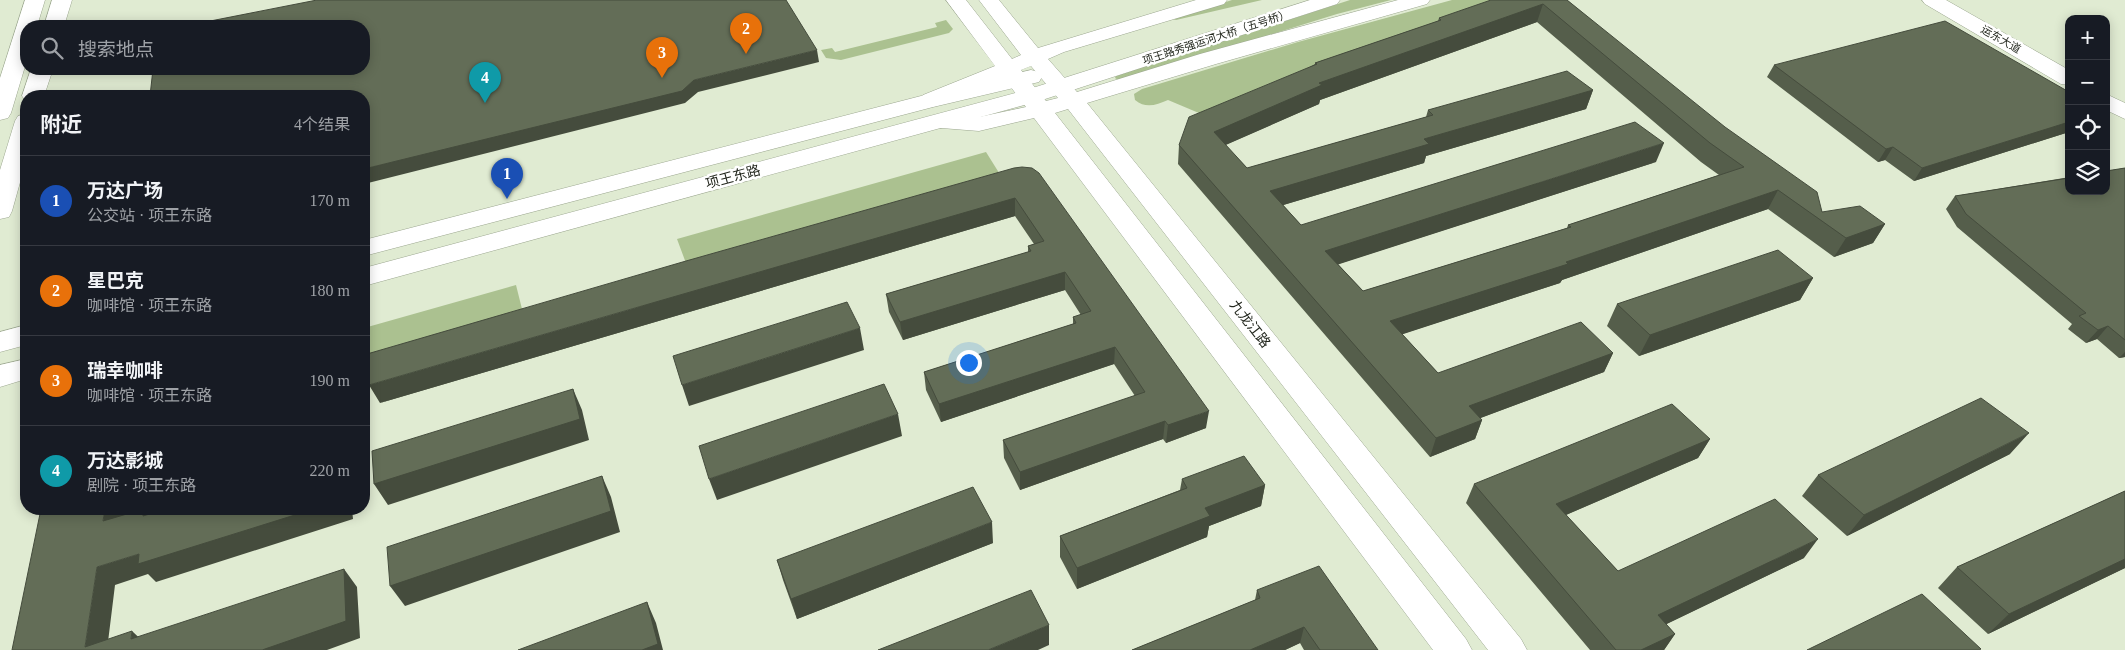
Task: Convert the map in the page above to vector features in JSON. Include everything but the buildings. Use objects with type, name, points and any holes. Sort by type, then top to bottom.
[{"type":"street","points":[[29,20],[35,0]]},
{"type":"street","points":[[56,20],[62,0]]},
{"type":"street","points":[[956,0],[1454,650]]},
{"type":"street","name":"九龙江路","points":[[989,0],[1509,650]]},
{"type":"street","points":[[1054,80],[1078,41],[1218,0]]},
{"type":"street","name":"项王路秀强运河大桥（五号桥）","points":[[1096,67],[1289,0]]},
{"type":"street","name":"项王路秀强运河大桥（五号桥）","points":[[1096,67],[1330,0]]},
{"type":"street","points":[[933,111],[1054,80],[1208,59],[1420,0]]},
{"type":"street","name":"运东大道","points":[[1932,0],[2065,77]]},
{"type":"street","name":"运东大道","points":[[1953,0],[2065,63]]},
{"type":"street","points":[[0,113],[20,50]]},
{"type":"street","name":"项王东路","points":[[370,247],[933,111],[1054,80],[1096,67]]},
{"type":"street","points":[[36,90],[40,75]]},
{"type":"street","points":[[2110,88],[2125,97]]},
{"type":"street","points":[[2110,103],[2125,112]]},
{"type":"street","name":"项王东路","points":[[370,276],[933,111]]},
{"type":"street","points":[[0,211],[20,142]]},
{"type":"street","points":[[0,342],[20,337]]},
{"type":"street","points":[[0,376],[20,371]]},
{"type":"green space","points":[[1232,0],[1262,0],[1176,20],[1173,19]]},
{"type":"green space","points":[[1350,0],[1391,0],[1337,14],[1128,79],[1120,81],[1115,78],[1116,76]]},
{"type":"green space","points":[[1452,0],[1546,0],[1206,116],[1168,100],[1155,105],[1147,105],[1135,100],[1134,94],[1142,89],[1298,42]]},
{"type":"green space","points":[[946,20],[953,29],[949,33],[841,60],[826,58],[821,50],[832,48],[835,52],[937,27],[935,23]]},
{"type":"green space","points":[[986,152],[1006,184],[690,274],[677,239]]},
{"type":"green space","points":[[516,285],[526,325],[370,371],[370,326]]},
{"type":"place","name":"星巴克","points":[[746,54]]},
{"type":"place","name":"瑞幸咖啡","points":[[662,78]]},
{"type":"place","name":"万达影城","points":[[485,103]]},
{"type":"place","name":"万达广场","points":[[507,199]]}]
